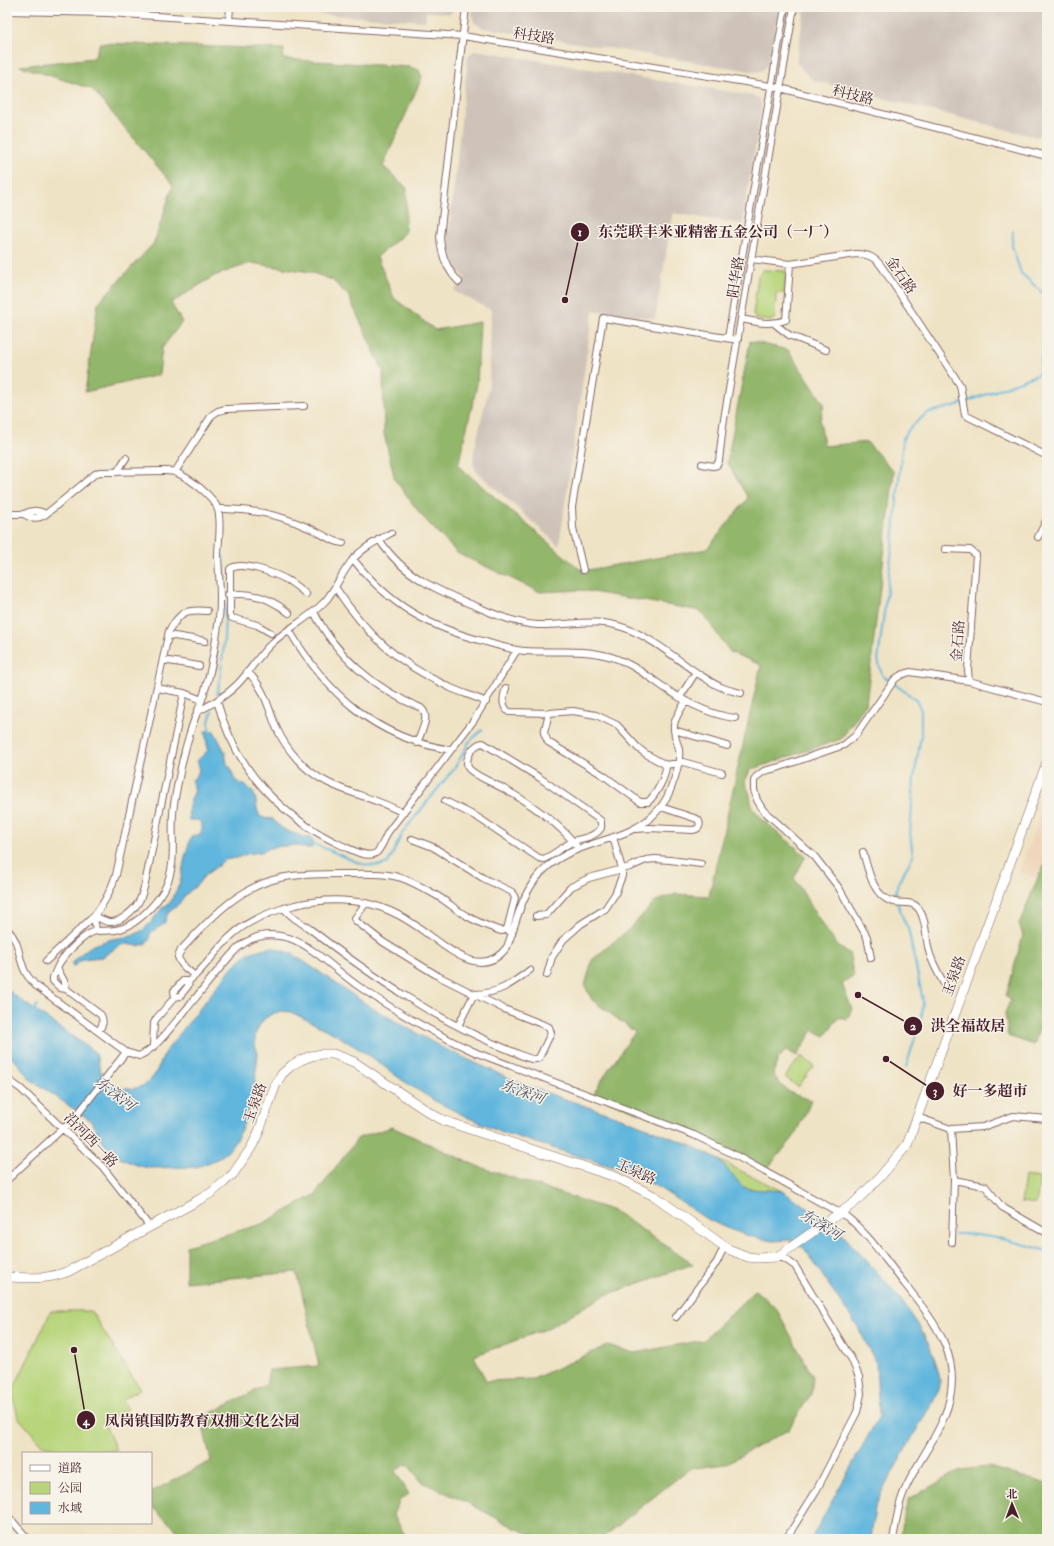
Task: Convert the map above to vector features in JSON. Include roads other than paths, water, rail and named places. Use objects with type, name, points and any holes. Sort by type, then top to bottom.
[{"type":"street","points":[[229,21],[230,7]]},
{"type":"street","points":[[459,282],[445,262],[440,237],[466,7]]},
{"type":"street","name":"阳华路","points":[[728,338],[785,7]]},
{"type":"street","name":"阳华路","points":[[702,464],[712,466],[717,465],[719,461],[723,425],[794,7]]},
{"type":"street","name":"科技路","points":[[7,11],[95,12],[463,36],[771,87],[1047,156]]},
{"type":"street","name":"金石路","points":[[751,259],[790,264],[856,254],[872,256],[878,261],[960,385],[965,415],[1047,456]]},
{"type":"street","points":[[741,319],[765,324],[775,324],[786,320],[790,264]]},
{"type":"street","points":[[583,570],[572,528],[572,507],[603,318],[738,340]]},
{"type":"street","points":[[775,324],[789,335],[826,350]]},
{"type":"street","points":[[175,472],[212,415],[218,411],[226,409],[304,406]]},
{"type":"street","points":[[116,472],[126,458]]},
{"type":"street","points":[[7,514],[24,514],[29,511],[42,511],[46,514],[89,478],[100,472],[175,472],[183,476],[210,497],[218,509],[220,596],[219,624],[205,691],[185,750],[175,798],[172,816],[174,853],[169,879],[158,899],[134,922],[122,929],[96,931],[86,936],[61,959],[57,968],[65,983],[66,989],[101,1015],[103,1025],[98,1031]]},
{"type":"street","points":[[218,509],[252,510],[282,517],[311,528],[334,541],[343,543]]},
{"type":"street","points":[[1038,537],[1047,520]]},
{"type":"street","points":[[197,712],[217,701],[234,687],[261,654],[288,630],[314,612],[327,599],[353,559],[365,548],[391,533]]},
{"type":"street","points":[[379,539],[390,554],[405,569],[422,582],[446,594],[490,612],[529,624],[547,625],[592,622],[615,625],[648,639],[719,687],[741,693]]},
{"type":"street","name":"金石路","points":[[945,549],[970,550],[976,556],[968,670],[969,681],[1047,702]]},
{"type":"street","points":[[353,559],[391,598],[419,618],[474,639],[517,650],[592,652],[613,657],[635,667],[686,701],[713,713],[735,718]]},
{"type":"street","points":[[271,633],[257,625],[232,618],[230,615],[230,570],[236,566],[250,567],[275,574],[288,580],[306,594]]},
{"type":"street","points":[[335,588],[368,632],[398,658],[436,681],[486,702]]},
{"type":"street","points":[[220,596],[241,594],[262,597],[272,601],[289,613]]},
{"type":"street","points":[[46,961],[94,916],[107,896],[116,875],[168,635],[174,622],[186,611],[193,610],[207,612]]},
{"type":"street","points":[[314,612],[329,637],[359,670],[384,690],[424,711],[426,717],[417,743]]},
{"type":"street","points":[[288,630],[312,666],[333,690],[348,704],[377,725],[394,733],[417,743],[451,750]]},
{"type":"street","points":[[168,635],[205,641]]},
{"type":"street","points":[[217,701],[235,748],[253,776],[281,807],[328,839],[359,853],[374,854],[378,851],[388,832],[486,702],[517,650]]},
{"type":"street","points":[[163,660],[199,666]]},
{"type":"street","points":[[247,672],[255,680],[283,741],[305,768],[338,789],[368,797],[403,813]]},
{"type":"street","points":[[680,697],[696,672]]},
{"type":"street","points":[[871,958],[867,937],[839,888],[815,857],[764,810],[757,800],[754,786],[756,777],[764,771],[837,748],[851,740],[895,679],[901,675],[910,672],[969,681]]},
{"type":"street","points":[[157,688],[184,693],[202,700]]},
{"type":"street","points":[[506,688],[503,705],[509,712],[549,713],[573,711],[596,715],[617,725],[638,748],[666,765],[683,762],[722,773]]},
{"type":"street","points":[[94,916],[110,922],[116,921],[138,904],[142,895],[147,877],[184,693]]},
{"type":"street","points":[[153,1047],[154,1023],[156,1019],[175,997],[180,996],[188,986],[189,981],[201,971],[230,936],[241,927],[284,908],[323,901],[366,903],[390,911],[406,919],[457,954],[479,962],[490,961],[503,953],[512,934],[522,902],[535,880],[553,862],[578,848],[632,830],[649,820],[661,807],[671,787],[678,762],[679,749],[674,730],[675,722],[686,701]]},
{"type":"street","points":[[549,713],[544,733],[548,742],[603,775],[640,802],[648,802],[652,798],[664,775],[666,765]]},
{"type":"street","points":[[674,730],[727,746]]},
{"type":"street","points":[[445,801],[462,808],[477,817],[539,858],[544,859],[573,842],[598,833],[601,828],[600,822],[540,778],[483,743],[478,743],[475,746],[467,762],[469,769],[519,798],[562,830],[573,842],[578,848]]},
{"type":"street","name":"玉泉路","points":[[7,1277],[41,1278],[60,1274],[211,1193],[233,1174],[248,1152],[258,1134],[272,1093],[282,1074],[292,1065],[301,1060],[322,1054],[333,1054],[354,1062],[433,1115],[446,1121],[616,1177],[630,1183],[670,1206],[724,1247],[748,1257],[777,1257],[854,1203],[880,1178],[907,1145],[1047,762]]},
{"type":"street","points":[[632,830],[649,828],[697,830],[699,827],[699,821],[697,819],[661,807]]},
{"type":"street","points":[[547,975],[552,957],[563,940],[581,924],[605,909],[610,903],[622,876],[622,869],[613,837]]},
{"type":"street","points":[[412,840],[433,847],[483,878],[512,892],[515,898],[506,928]]},
{"type":"street","points":[[863,852],[871,880],[884,898],[894,903],[902,902],[915,905],[922,916],[929,952],[947,990]]},
{"type":"street","points":[[536,916],[546,916],[565,892],[579,882],[630,867],[646,860],[670,860],[701,864]]},
{"type":"street","points":[[195,976],[179,962],[178,956],[181,950],[210,919],[238,895],[255,886],[290,876],[308,874],[367,874],[395,876],[431,893],[468,917],[498,930],[506,928]]},
{"type":"street","points":[[284,908],[289,915],[371,974],[458,1026],[501,1047],[534,1060],[539,1058],[551,1033],[549,1027],[504,1009],[438,976],[408,958],[359,924],[355,918],[366,903]]},
{"type":"street","points":[[94,916],[96,931]]},
{"type":"street","points":[[506,928],[512,934]]},
{"type":"street","points":[[7,929],[13,936],[19,948],[27,974],[35,985],[126,1052],[139,1056],[153,1047],[161,1039],[232,954],[245,942],[252,938],[264,936],[288,938],[306,947],[360,988],[457,1044],[694,1135],[726,1150],[840,1213],[854,1223],[863,1232],[924,1309],[944,1340],[950,1360],[951,1392],[947,1410],[940,1426],[903,1493],[893,1539]]},
{"type":"street","points":[[474,994],[486,994],[496,991],[513,982],[530,970]]},
{"type":"street","points":[[458,1026],[474,994]]},
{"type":"street","points":[[7,1180],[63,1128],[70,1124],[126,1052]]},
{"type":"street","name":"沿河西一路","points":[[7,1079],[21,1089],[102,1166],[150,1227]]},
{"type":"street","points":[[917,1117],[952,1129],[983,1127],[1013,1116],[1047,1119]]},
{"type":"street","points":[[952,1129],[954,1180],[952,1242]]},
{"type":"street","points":[[954,1180],[985,1186],[1002,1207],[1047,1233]]},
{"type":"street","points":[[676,1317],[718,1262],[724,1247]]},
{"type":"street","points":[[777,1257],[785,1259],[795,1266],[848,1352],[859,1377],[861,1394],[856,1412],[816,1491],[786,1539]]},
{"type":"street","points":[[7,1515],[28,1539]]},
{"type":"water","points":[[205,731],[214,731],[225,752],[227,764],[231,768],[234,779],[252,791],[261,817],[273,819],[284,830],[307,837],[314,841],[312,848],[304,848],[296,845],[273,847],[261,852],[246,854],[237,858],[224,860],[205,875],[197,885],[185,895],[178,905],[168,913],[164,924],[150,934],[149,941],[145,944],[138,946],[126,944],[121,945],[102,957],[83,959],[73,967],[72,964],[74,960],[93,945],[112,939],[132,936],[143,930],[162,908],[170,903],[180,883],[191,836],[200,834],[202,830],[202,825],[198,820],[189,820],[188,812],[190,801],[195,790],[192,783],[193,779],[198,774],[199,766],[197,761],[208,750]]},
{"type":"water","name":"东深河","points":[[266,948],[275,948],[293,954],[369,1006],[441,1047],[517,1082],[627,1120],[690,1145],[719,1160],[743,1187],[750,1189],[782,1191],[840,1228],[843,1235],[895,1293],[918,1325],[935,1360],[940,1379],[939,1390],[881,1493],[875,1508],[871,1539],[811,1539],[879,1416],[876,1363],[860,1331],[804,1248],[789,1240],[772,1241],[749,1236],[726,1228],[705,1218],[661,1189],[620,1169],[505,1133],[469,1118],[435,1101],[402,1080],[370,1056],[335,1034],[291,1012],[281,1011],[272,1014],[264,1019],[259,1026],[255,1035],[255,1045],[258,1053],[254,1092],[247,1117],[236,1140],[229,1150],[219,1158],[197,1167],[148,1168],[120,1158],[103,1143],[90,1120],[30,1079],[16,1061],[7,1056],[7,988],[15,996],[96,1053],[100,1070],[105,1078],[112,1084],[121,1088],[131,1089],[140,1087],[149,1082],[155,1074],[166,1051],[234,965],[248,953]]},
{"type":"waterway","points":[[1013,231],[1012,246],[1021,273],[1047,297]]},
{"type":"waterway","points":[[906,1067],[922,1015],[923,1001],[908,928],[895,895],[898,883],[913,856],[910,833],[914,778],[921,736],[921,710],[915,699],[882,675],[878,660],[893,542],[903,438],[910,428],[927,413],[958,405],[1039,374],[1047,318]]},
{"type":"waterway","points":[[223,556],[225,589]]},
{"type":"waterway","points":[[217,694],[224,647],[225,600]]},
{"type":"waterway","points":[[209,733],[209,722],[212,711]]},
{"type":"waterway","points":[[312,844],[360,863],[379,866],[388,863],[403,832],[456,766],[469,742],[482,730]]},
{"type":"waterway","points":[[34,1011],[37,1005]]},
{"type":"waterway","points":[[954,1234],[977,1235],[1013,1241],[1047,1251]]},
{"type":"place","name":"东莞联丰米亚精密五金公司（一厂）","points":[[565,300]]},
{"type":"place","name":"洪全福故居","points":[[858,995]]},
{"type":"place","name":"好一多超市","points":[[886,1059]]},
{"type":"place","name":"凤岗镇国防教育双拥文化公园","points":[[74,1350]]}]
